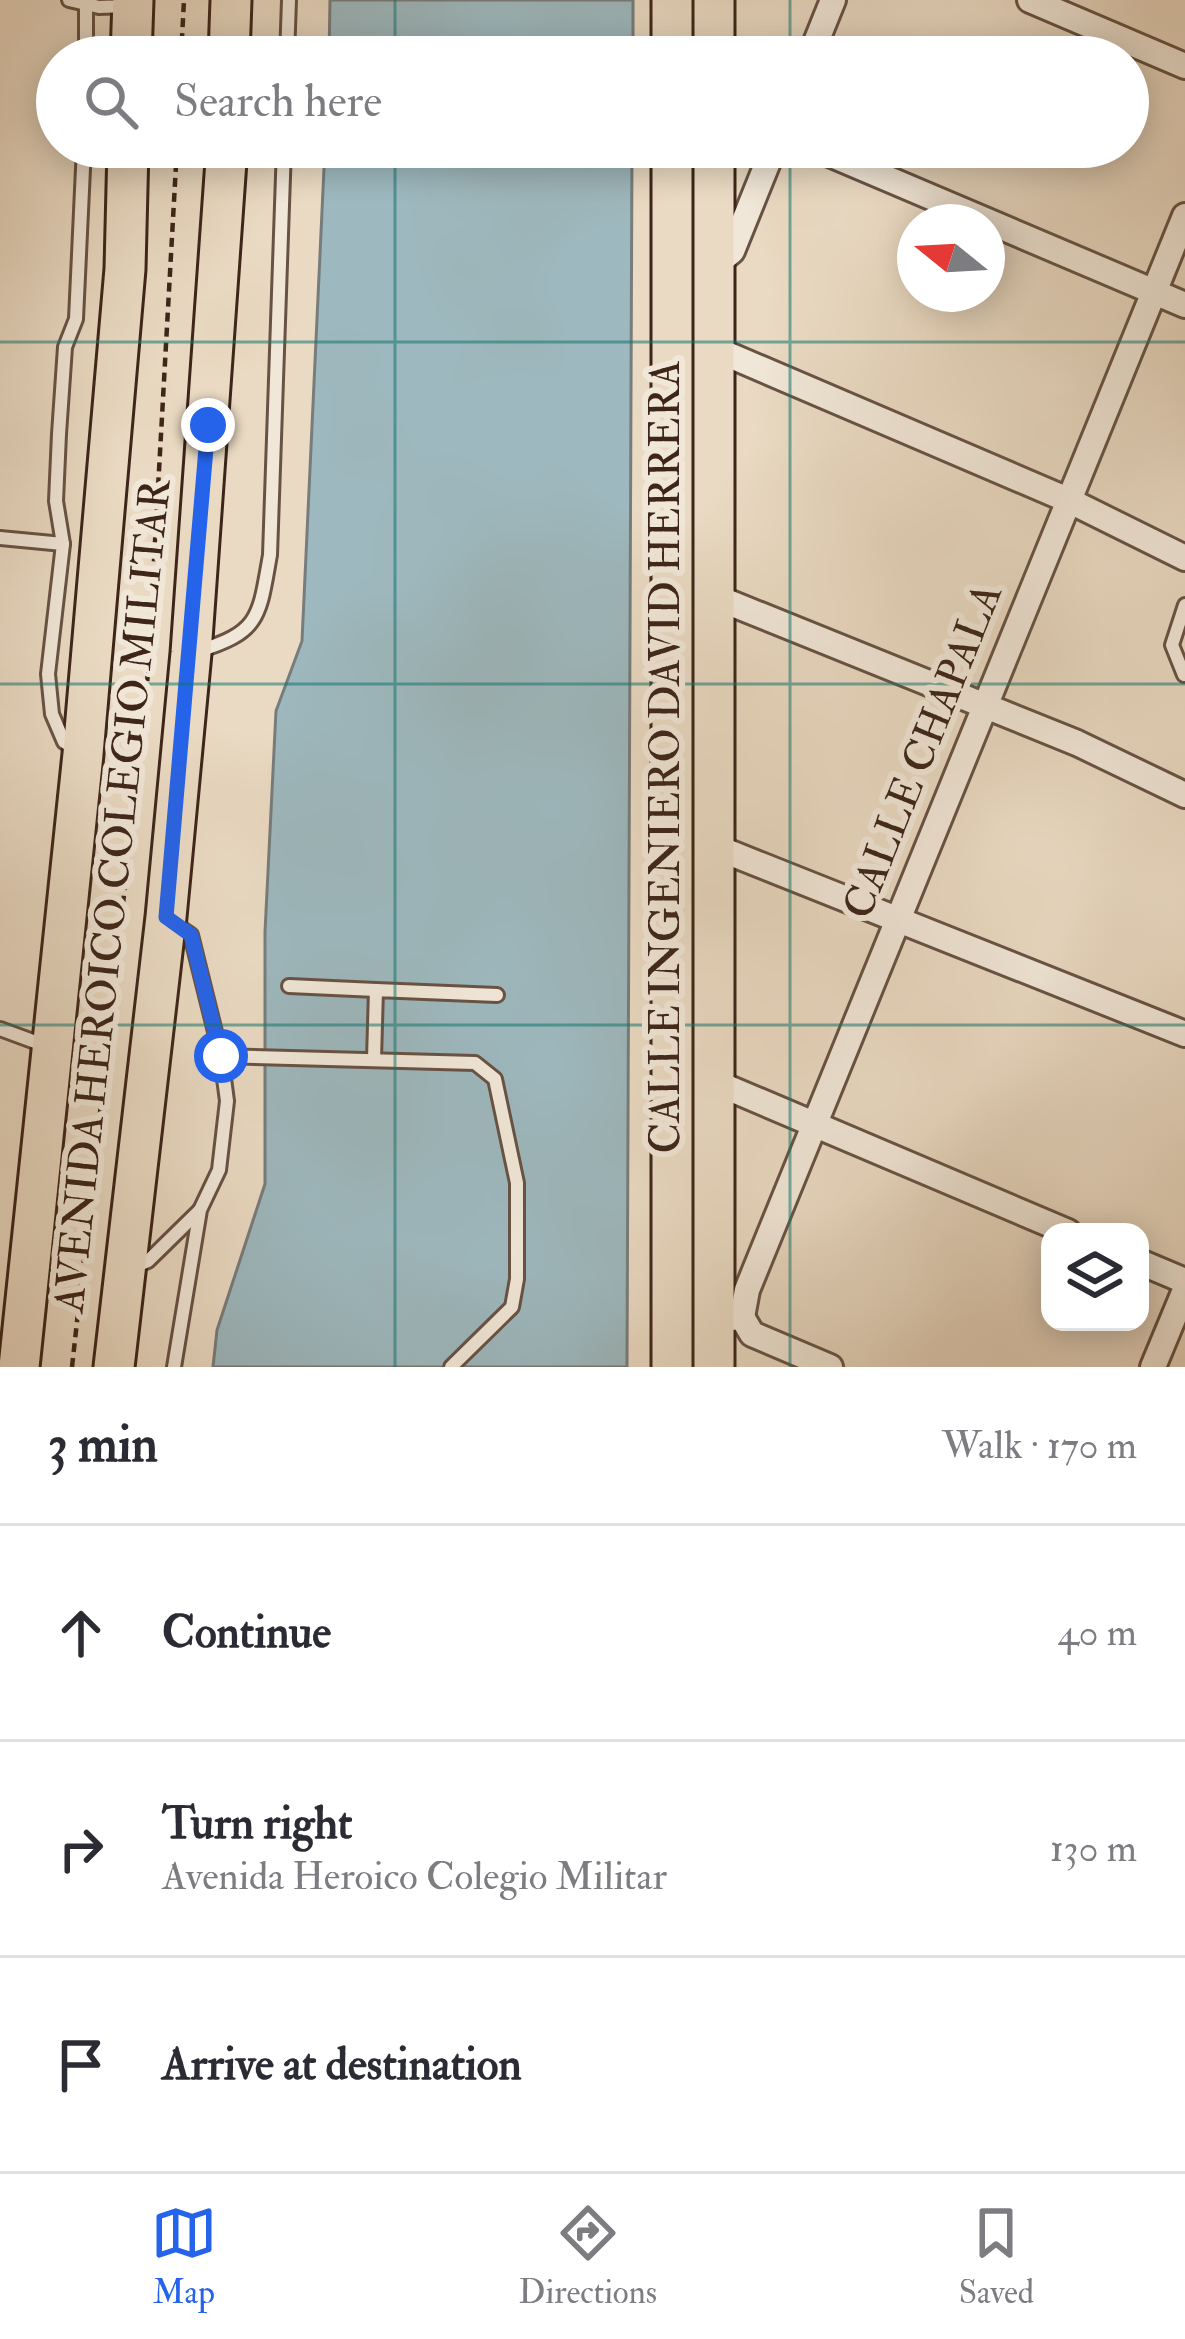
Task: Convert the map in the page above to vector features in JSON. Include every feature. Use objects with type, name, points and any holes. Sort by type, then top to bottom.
[{"type":"main road","points":[[230,36],[231,0]]},
{"type":"main road","points":[[672,0],[672,36]]},
{"type":"main road","points":[[714,0],[714,36]]},
{"type":"main road","points":[[136,36],[143,2]]},
{"type":"main road","name":"AVENIDA HEROICO COLEGIO MILITAR","points":[[19,1367],[83,754],[124,269],[127,168]]},
{"type":"main road","name":"AVENIDA HEROICO COLEGIO MILITAR","points":[[114,1367],[191,653],[226,168]]},
{"type":"main road","name":"CALLE INGENIERO DAVID HERRERA","points":[[672,168],[672,1367]]},
{"type":"main road","name":"CALLE INGENIERO DAVID HERRERA","points":[[713,1367],[728,1318],[715,1087],[714,168]]},
{"type":"street","points":[[819,36],[833,0]]},
{"type":"street","points":[[1030,0],[1115,36]]},
{"type":"street","points":[[1149,51],[1185,66]]},
{"type":"street","points":[[713,266],[732,250],[765,168]]},
{"type":"street","points":[[862,168],[1185,305]]},
{"type":"street","name":"CALLE CHAPALA","points":[[728,1318],[747,1290],[1185,216]]},
{"type":"street","points":[[713,354],[729,355],[1068,500],[1185,558]]},
{"type":"street","points":[[713,596],[1077,743],[1185,795]]},
{"type":"street","points":[[714,853],[728,851],[1185,1034]]},
{"type":"street","points":[[715,1087],[731,1089],[1047,1223]]},
{"type":"street","points":[[1149,1267],[1185,1286],[1154,1367]]},
{"type":"street","points":[[728,1318],[752,1334],[830,1367]]},
{"type":"lane","points":[[69,0],[99,7],[143,2]]},
{"type":"lane","points":[[288,36],[289,0]]},
{"type":"lane","points":[[86,3],[86,36]]},
{"type":"lane","points":[[83,168],[76,319],[65,346],[59,434],[56,500],[63,544],[48,674],[52,714],[64,742],[83,754]]},
{"type":"lane","points":[[191,653],[236,640],[250,627],[266,575],[283,168]]},
{"type":"lane","points":[[0,538],[63,544]]},
{"type":"lane","points":[[1184,675],[1172,645],[1185,604]]},
{"type":"lane","points":[[166,917],[191,935],[221,1056],[227,1101],[218,1170],[200,1210],[174,1367]]},
{"type":"lane","points":[[289,986],[496,995]]},
{"type":"lane","points":[[374,1059],[376,990]]},
{"type":"lane","points":[[0,1029],[53,1048]]},
{"type":"lane","points":[[221,1056],[475,1063],[495,1079],[517,1183],[517,1279],[512,1307],[452,1367]]},
{"type":"lane","points":[[656,1171],[657,1112],[673,1063]]},
{"type":"lane","points":[[125,1270],[148,1261],[200,1210]]},
{"type":"lane","points":[[656,1210],[672,1256]]},
{"type":"path","points":[[182,36],[184,0]]},
{"type":"path","points":[[72,1367],[147,686],[176,168]]},
{"type":"water","points":[[330,0],[633,0],[633,36],[329,36]]},
{"type":"water","points":[[324,168],[632,168],[627,1367],[213,1367],[217,1330],[265,1184],[265,932],[276,711],[302,641]]},
{"type":"route","points":[[208,425],[166,917],[191,935],[221,1056]]}]
